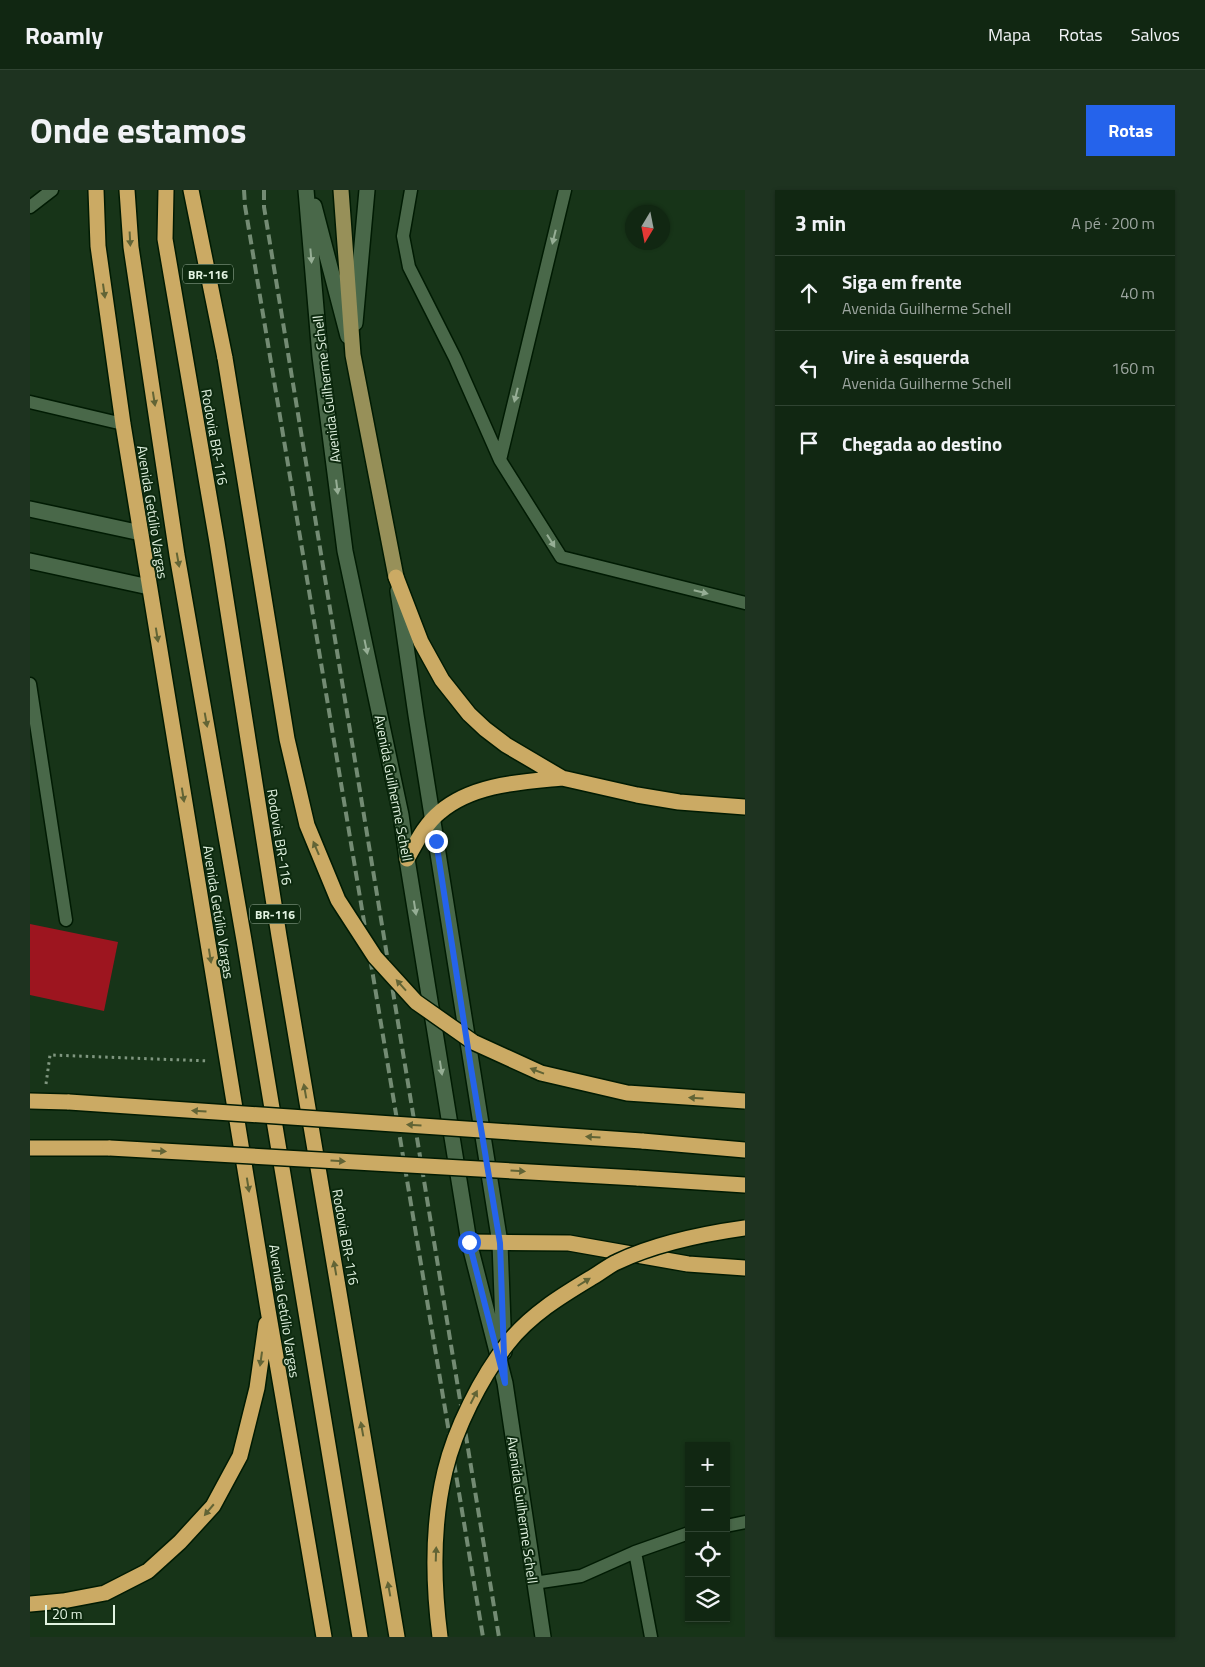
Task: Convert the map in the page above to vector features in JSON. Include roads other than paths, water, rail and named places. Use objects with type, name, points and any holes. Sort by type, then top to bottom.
[{"type":"highway","name":"Avenida Getúlio Vargas","points":[[96,190],[98,246],[123,424],[268,1310],[324,1637]]},
{"type":"highway","name":"BR-116","points":[[127,190],[130,247],[177,555],[244,940],[360,1637]]},
{"type":"highway","name":"Rodovia BR-116","points":[[166,190],[165,240],[218,552],[279,936],[397,1637]]},
{"type":"highway","name":"BR-116","points":[[191,190],[225,358],[287,739],[306,825],[338,900],[375,957],[416,1002],[473,1042],[540,1073],[627,1093],[745,1101]]},
{"type":"highway","points":[[396,577],[421,642],[442,680],[456,700],[485,729],[525,757],[562,778],[637,795],[679,802],[745,807]]},
{"type":"highway","points":[[407,859],[433,818],[451,804],[474,793],[508,784],[562,778]]},
{"type":"highway","points":[[37,1101],[642,1141],[745,1150]]},
{"type":"highway","points":[[30,1148],[110,1148],[745,1185]]},
{"type":"highway","points":[[440,1637],[435,1596],[436,1548],[439,1505],[445,1470],[462,1421],[481,1384],[508,1342],[540,1311],[617,1262],[662,1245],[705,1233],[745,1228]]},
{"type":"highway","points":[[469,1242],[569,1244],[688,1264],[745,1268]]},
{"type":"highway","points":[[30,1604],[63,1601],[105,1593],[148,1571],[180,1542],[213,1506],[240,1456],[257,1388],[268,1310]]},
{"type":"main road","name":"Avenida Guilherme Schell","points":[[306,190],[320,356],[345,551],[401,815],[469,1242],[505,1383],[543,1637]]},
{"type":"main road","name":"Avenida Guilherme Schell","points":[[310,190],[353,355],[396,577],[471,1068],[500,1243],[505,1383]]},
{"type":"main road","points":[[341,190],[353,355]]},
{"type":"main road","points":[[353,355],[366,190]]},
{"type":"main road","points":[[30,509],[141,533]]},
{"type":"main road","points":[[30,561],[149,587]]},
{"type":"lane","points":[[30,206],[52,190]]},
{"type":"lane","points":[[410,190],[403,236],[409,268],[456,358],[500,460],[562,557],[745,603]]},
{"type":"lane","points":[[500,460],[565,190]]},
{"type":"lane","points":[[30,402],[123,424]]},
{"type":"lane","points":[[30,684],[66,920]]},
{"type":"lane","points":[[730,1525],[745,1522]]},
{"type":"lane","points":[[534,1583],[582,1576],[635,1552],[685,1534]]},
{"type":"lane","points":[[635,1552],[651,1637]]},
{"type":"railway","points":[[244,190],[245,206],[483,1637]]},
{"type":"railway","points":[[264,190],[264,207],[499,1637]]}]
